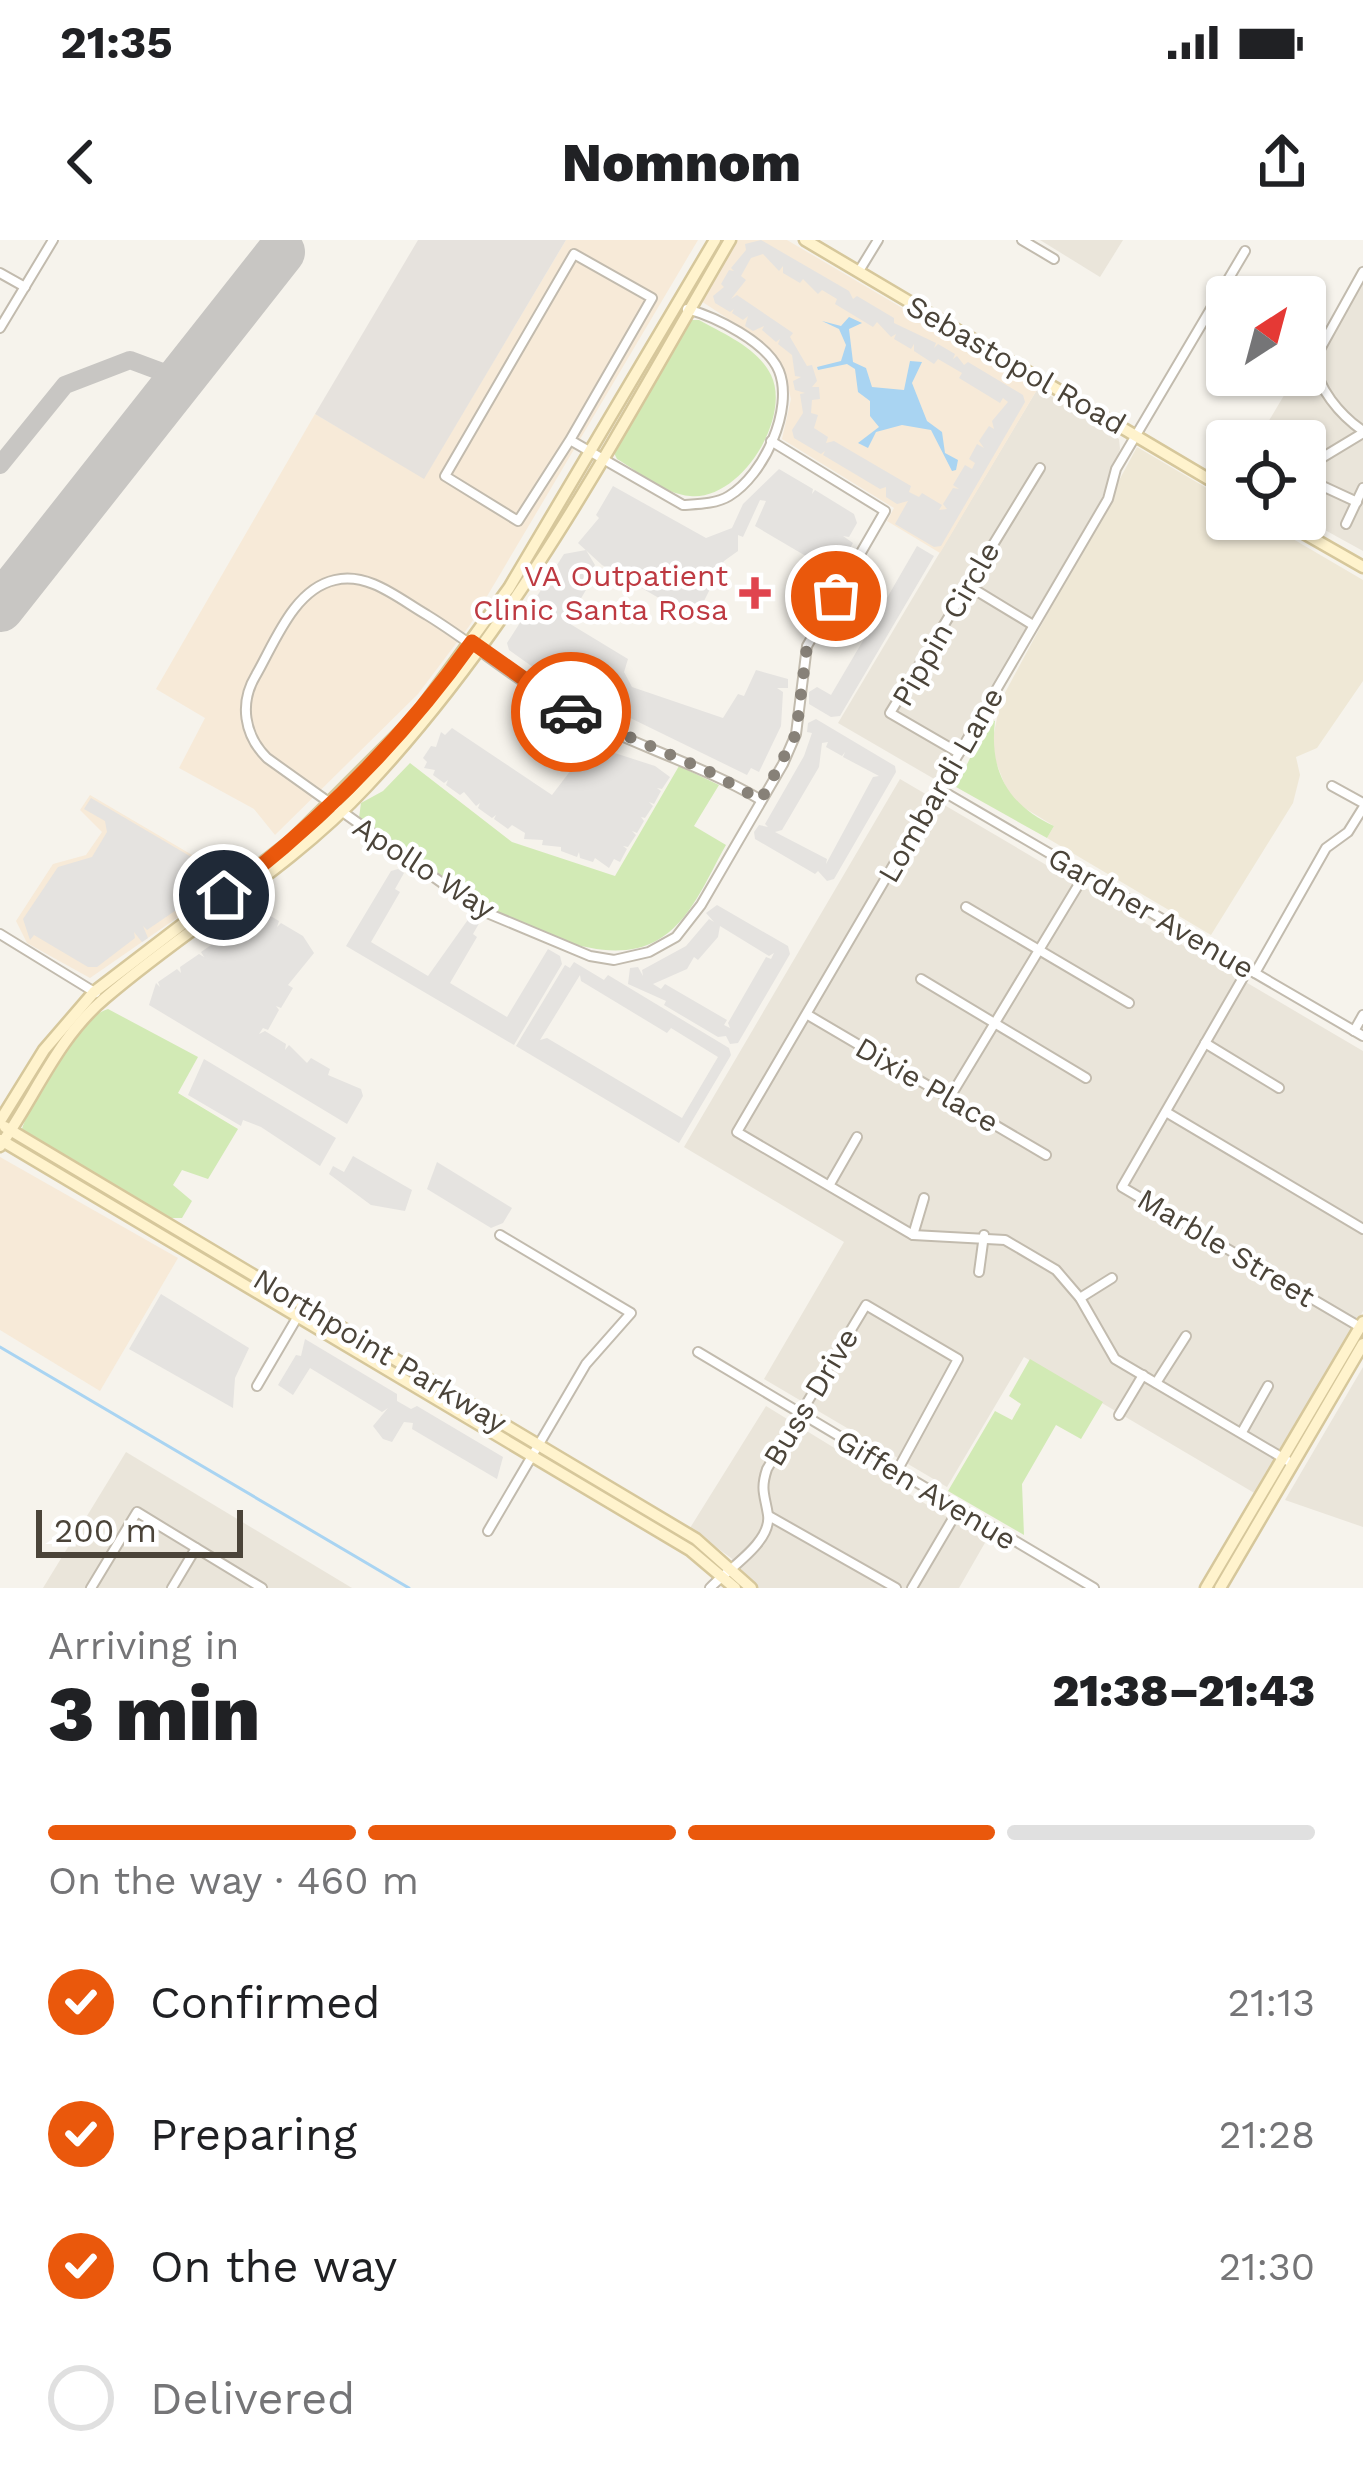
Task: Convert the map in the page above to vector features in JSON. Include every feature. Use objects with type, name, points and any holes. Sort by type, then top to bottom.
[{"type":"street","points":[[0,328],[52,240]]},
{"type":"street","points":[[683,307],[715,240]]},
{"type":"street","points":[[2,1134],[99,995],[336,809],[477,646],[683,307],[730,240]]},
{"type":"street","name":"Sebastopol Road","points":[[806,240],[1206,477]]},
{"type":"street","points":[[859,272],[878,240]]},
{"type":"street","points":[[1022,240],[1054,259]]},
{"type":"street","name":"Lombardi Lane","points":[[830,1184],[737,1132],[1108,499],[1135,435],[1245,251]]},
{"type":"street","points":[[574,254],[652,298],[570,440],[518,521],[445,476],[574,254]]},
{"type":"street","points":[[1326,455],[1363,432],[1346,419],[1316,376],[1314,360],[1363,272]]},
{"type":"street","points":[[0,273],[25,287]]},
{"type":"street","points":[[570,440],[683,505],[730,496],[745,481],[784,413],[778,369],[764,350],[683,307]]},
{"type":"street","name":"Apollo Way","points":[[761,800],[706,770],[576,715],[477,646],[365,580],[335,580],[302,598],[252,681],[246,722],[263,754],[480,910],[562,946],[614,960],[649,952],[676,937],[706,897],[761,800],[796,734],[807,646],[885,511],[771,441]]},
{"type":"street","name":"Pippin Circle","points":[[959,753],[890,713],[1040,467]]},
{"type":"street","points":[[1326,488],[1357,502]]},
{"type":"street","points":[[1346,524],[1363,488]]},
{"type":"street","points":[[1316,540],[1363,567]]},
{"type":"street","points":[[967,585],[1033,625]]},
{"type":"street","points":[[1331,786],[1363,805]]},
{"type":"street","name":"Gardner Avenue","points":[[939,789],[1359,1033]]},
{"type":"street","name":"Marble Street","points":[[1362,1324],[1122,1187],[1326,848],[1348,832],[1363,805]]},
{"type":"street","points":[[950,1097],[1085,874]]},
{"type":"street","points":[[966,907],[1129,1003]]},
{"type":"street","points":[[0,934],[99,995]]},
{"type":"street","points":[[921,979],[1085,1078]]},
{"type":"street","name":"Dixie Place","points":[[808,1015],[1046,1155]]},
{"type":"street","points":[[1359,1033],[1363,1016]]},
{"type":"street","points":[[1205,1043],[1279,1088]]},
{"type":"street","points":[[1166,1112],[1363,1229]]},
{"type":"street","name":"Northpoint Parkway","points":[[2,1134],[536,1450]]},
{"type":"street","name":"Northpoint Parkway","points":[[2,1134],[536,1450],[751,1588]]},
{"type":"street","points":[[857,1137],[830,1184],[913,1235],[984,1235],[1056,1270],[1080,1298],[1115,1359],[1289,1461]]},
{"type":"street","points":[[913,1235],[923,1198]]},
{"type":"street","points":[[488,1531],[586,1364],[631,1313],[500,1235]]},
{"type":"street","points":[[979,1272],[984,1235]]},
{"type":"street","points":[[1080,1298],[1112,1278]]},
{"type":"street","name":"Buss Drive","points":[[769,1516],[760,1489],[866,1305],[958,1358],[897,1472]]},
{"type":"street","points":[[257,1386],[300,1313]]},
{"type":"street","points":[[1220,1588],[1362,1324]]},
{"type":"street","points":[[1156,1383],[1186,1336]]},
{"type":"street","points":[[1206,1588],[1363,1344]]},
{"type":"street","name":"Giffen Avenue","points":[[698,1352],[1094,1588]]},
{"type":"street","points":[[1119,1415],[1143,1375]]},
{"type":"street","points":[[1242,1432],[1268,1386]]},
{"type":"street","points":[[912,1588],[958,1510]]},
{"type":"street","points":[[91,1588],[137,1512],[262,1588]]},
{"type":"street","points":[[710,1588],[754,1546],[769,1516],[896,1588]]},
{"type":"street","points":[[172,1588],[196,1548]]},
{"type":"street","name":"Northpoint Parkway","points":[[726,1570],[735,1588]]},
{"type":"shaded area","points":[[418,240],[566,240],[424,479],[315,414]]},
{"type":"shaded area","points":[[566,240],[698,240],[470,625],[418,694],[275,835],[254,809],[179,768],[205,718],[156,689],[315,414],[424,478]]},
{"type":"shaded area","points":[[735,240],[787,240],[1038,388],[940,553],[887,521],[894,508],[782,439],[791,399],[783,366],[762,341],[701,301]]},
{"type":"shaded area","points":[[761,240],[849,291],[853,299],[857,296],[894,318],[894,323],[936,343],[934,348],[938,344],[955,354],[953,359],[957,356],[964,365],[968,362],[1023,395],[1025,402],[941,546],[934,547],[895,524],[908,501],[897,504],[886,497],[886,487],[880,489],[823,455],[825,451],[821,454],[794,438],[792,430],[803,413],[800,394],[805,393],[795,390],[793,381],[801,377],[795,376],[792,355],[778,344],[780,339],[776,342],[762,330],[764,326],[753,331],[745,326],[748,316],[743,320],[732,313],[734,309],[730,312],[715,303],[713,296],[724,287],[721,284],[729,270],[734,271],[731,268],[746,250],[745,244]],"holes":[[[763,254],[779,271],[783,266],[783,273],[800,283],[803,279],[818,294],[822,290],[837,299],[835,304],[873,327],[877,322],[911,349],[914,344],[914,351],[962,373],[959,378],[1000,403],[1003,398],[1008,402],[992,421],[994,429],[989,426],[979,441],[984,448],[977,444],[969,459],[975,463],[972,469],[965,465],[953,485],[959,489],[953,488],[943,504],[947,509],[939,510],[942,505],[922,493],[919,497],[909,492],[911,486],[834,441],[826,443],[828,437],[814,428],[818,415],[811,413],[812,400],[820,399],[819,387],[812,387],[817,381],[812,365],[807,366],[790,337],[793,333],[737,295],[731,299],[746,280],[741,276],[751,258]]]},
{"type":"shaded area","points":[[1040,240],[1123,240],[1100,277]]},
{"type":"shaded area","points":[[1363,265],[1363,551],[1326,531],[1326,420],[1269,420],[1284,396],[1326,396],[1326,326]]},
{"type":"shaded area","points":[[1038,388],[1119,439],[1120,449],[1101,500],[936,780],[838,723]]},
{"type":"shaded area","points":[[1137,447],[1206,488],[1206,540],[1295,540],[1363,580],[1363,681],[1317,748],[1296,757],[1300,775],[1293,803],[1211,935],[1047,838],[1054,826],[1018,804],[1006,788],[991,749],[1000,702]]},
{"type":"shaded area","points":[[779,469],[813,489],[812,494],[815,490],[854,514],[857,523],[849,537],[843,536],[853,543],[849,550],[838,544],[842,548],[832,565],[819,558],[816,562],[755,526],[766,501],[760,500],[743,537],[738,535],[738,551],[724,561],[695,619],[602,565],[578,543],[599,518],[596,515],[613,486],[706,538],[732,528],[743,504]]},
{"type":"shaded area","points":[[917,546],[934,556],[840,716],[831,717],[809,704],[809,692],[817,687],[831,695],[871,627],[844,610],[847,597],[854,595],[880,610]]},
{"type":"shaded area","points":[[586,550],[595,565],[586,580],[590,583],[569,619],[562,619],[628,659],[624,672],[632,687],[723,718],[738,694],[744,696],[756,670],[788,679],[788,688],[777,688],[783,692],[781,726],[759,772],[751,768],[747,775],[618,712],[613,720],[605,717],[608,707],[605,712],[572,695],[509,650],[507,643],[564,554]]},
{"type":"shaded area","points":[[816,719],[895,766],[896,772],[834,879],[827,881],[818,871],[815,874],[755,839],[754,832],[759,825],[768,827],[765,824],[804,756],[812,733],[807,732],[808,723]],"holes":[[[828,742],[826,747],[842,756],[845,752],[843,757],[879,776],[873,777],[826,864],[827,859],[775,832],[782,830],[819,767],[822,743]]]},
{"type":"shaded area","points":[[452,728],[552,795],[590,745],[655,766],[670,777],[662,789],[657,788],[661,791],[654,804],[649,802],[653,806],[641,817],[644,821],[637,833],[632,831],[636,835],[628,847],[623,846],[627,849],[620,862],[614,859],[609,868],[595,858],[593,862],[580,858],[579,852],[577,857],[561,847],[542,845],[543,840],[524,839],[525,833],[512,825],[508,829],[494,819],[496,815],[492,818],[478,808],[480,803],[476,806],[464,792],[460,795],[446,785],[448,780],[444,783],[433,775],[435,770],[424,768],[423,758],[431,746],[436,747],[441,732],[445,735]]},
{"type":"shaded area","points":[[900,779],[1363,1051],[1363,1311],[1256,1494],[1024,1357],[947,1487],[764,1379],[844,1242],[684,1147]]},
{"type":"shaded area","points":[[90,795],[233,879],[90,978],[27,943],[16,921],[53,864],[86,855],[102,832],[80,810]]},
{"type":"shaded area","points":[[91,798],[222,875],[223,885],[215,891],[210,887],[147,930],[143,926],[148,938],[142,942],[134,932],[135,938],[97,967],[88,967],[34,935],[30,940],[23,919],[58,867],[92,857],[107,832],[105,821],[84,809]]},
{"type":"shaded area","points":[[391,871],[404,873],[395,889],[400,892],[371,942],[428,976],[472,914],[481,920],[473,934],[477,937],[450,983],[507,1017],[548,949],[560,956],[562,964],[514,1045],[346,946]]},
{"type":"shaded area","points":[[717,905],[788,946],[790,954],[738,1043],[730,1044],[726,1036],[718,1037],[664,1005],[666,1001],[628,984],[630,968],[638,967],[643,976],[642,970],[686,946],[709,919],[714,922],[706,913]],"holes":[[[720,926],[769,956],[774,953],[771,959],[766,957],[728,1023],[730,1028],[724,1025],[727,1020],[665,984],[661,989],[653,984],[687,969],[694,957],[698,960],[718,937]]]},
{"type":"shaded area","points":[[262,911],[279,921],[277,927],[281,923],[303,936],[314,953],[288,985],[293,988],[281,1008],[276,1006],[279,1010],[268,1030],[263,1028],[259,1034],[265,1031],[286,1044],[285,1050],[289,1045],[307,1063],[311,1058],[330,1069],[328,1075],[361,1089],[363,1096],[347,1124],[149,1005],[156,983],[160,987],[158,982],[177,969],[181,973],[180,967],[199,954],[204,957],[201,952],[220,939],[224,943],[222,938],[240,924],[244,928],[243,923]]},
{"type":"shaded area","points":[[574,962],[604,980],[608,975],[729,1048],[731,1055],[679,1143],[516,1046],[565,965],[570,968]],"holes":[[[580,975],[581,981],[667,1033],[671,1028],[718,1057],[682,1118],[547,1038],[540,1040]]]},
{"type":"shaded area","points":[[204,1059],[336,1138],[320,1166],[261,1127],[243,1120],[241,1126],[188,1095]]},
{"type":"shaded area","points":[[353,1156],[412,1190],[405,1211],[371,1205],[329,1174],[333,1166],[344,1172]]},
{"type":"shaded area","points":[[0,1157],[178,1258],[100,1391],[0,1330]]},
{"type":"shaded area","points":[[437,1162],[512,1208],[503,1223],[491,1228],[427,1189]]},
{"type":"shaded area","points":[[161,1294],[249,1348],[235,1378],[233,1408],[129,1349]]},
{"type":"shaded area","points":[[305,1339],[397,1394],[397,1401],[411,1409],[417,1406],[503,1457],[497,1479],[412,1429],[413,1423],[404,1422],[392,1442],[383,1439],[373,1426],[388,1408],[382,1412],[310,1368],[293,1395],[278,1385],[296,1355],[301,1356]]},
{"type":"shaded area","points":[[1363,1367],[1363,1527],[1285,1500]]},
{"type":"shaded area","points":[[766,1406],[986,1541],[959,1588],[758,1588],[731,1558],[690,1528]]},
{"type":"shaded area","points":[[126,1452],[352,1588],[43,1588]]},
{"type":"green space","points":[[690,320],[699,320],[749,349],[765,365],[776,393],[768,434],[743,471],[709,494],[690,496],[652,482],[617,459],[613,451]]},
{"type":"green space","points":[[989,719],[995,721],[995,756],[1005,784],[1025,808],[1054,826],[1047,838],[956,787]]},
{"type":"green space","points":[[410,763],[512,842],[615,876],[679,766],[719,785],[694,826],[726,845],[697,899],[668,933],[623,950],[584,947],[543,934],[459,889],[359,818],[361,803],[383,791]]},
{"type":"green space","points":[[108,1009],[198,1057],[178,1093],[238,1129],[208,1179],[182,1170],[173,1185],[192,1201],[182,1218],[167,1218],[22,1129],[67,1046],[94,1016]]},
{"type":"green space","points":[[1030,1359],[1103,1402],[1081,1439],[1056,1425],[1022,1484],[1024,1535],[948,1491],[995,1411],[1012,1420],[1021,1404],[1009,1396]]},
{"type":"water","points":[[849,317],[862,323],[849,329],[853,362],[866,368],[872,387],[904,390],[910,361],[922,362],[912,383],[927,421],[942,432],[945,453],[958,460],[956,470],[952,471],[931,430],[902,425],[876,432],[868,448],[858,443],[879,427],[870,416],[870,401],[858,392],[855,369],[847,364],[817,367],[841,361],[846,345],[839,329],[822,321],[841,326]]},
{"type":"waterway","points":[[0,1347],[409,1588]]},
{"type":"taxiway","points":[[0,465],[65,385],[130,360],[181,379]]},
{"type":"runway","points":[[0,608],[281,252]]},
{"type":"way so far","points":[[571,712],[706,770],[761,800],[796,734],[807,646],[836,596]]},
{"type":"place","name":"VA Outpatient Clinic Santa Rosa","points":[[755,593]]},
{"type":"route","points":[[224,895],[291,841],[373,762],[415,717],[472,642],[571,712]]}]
